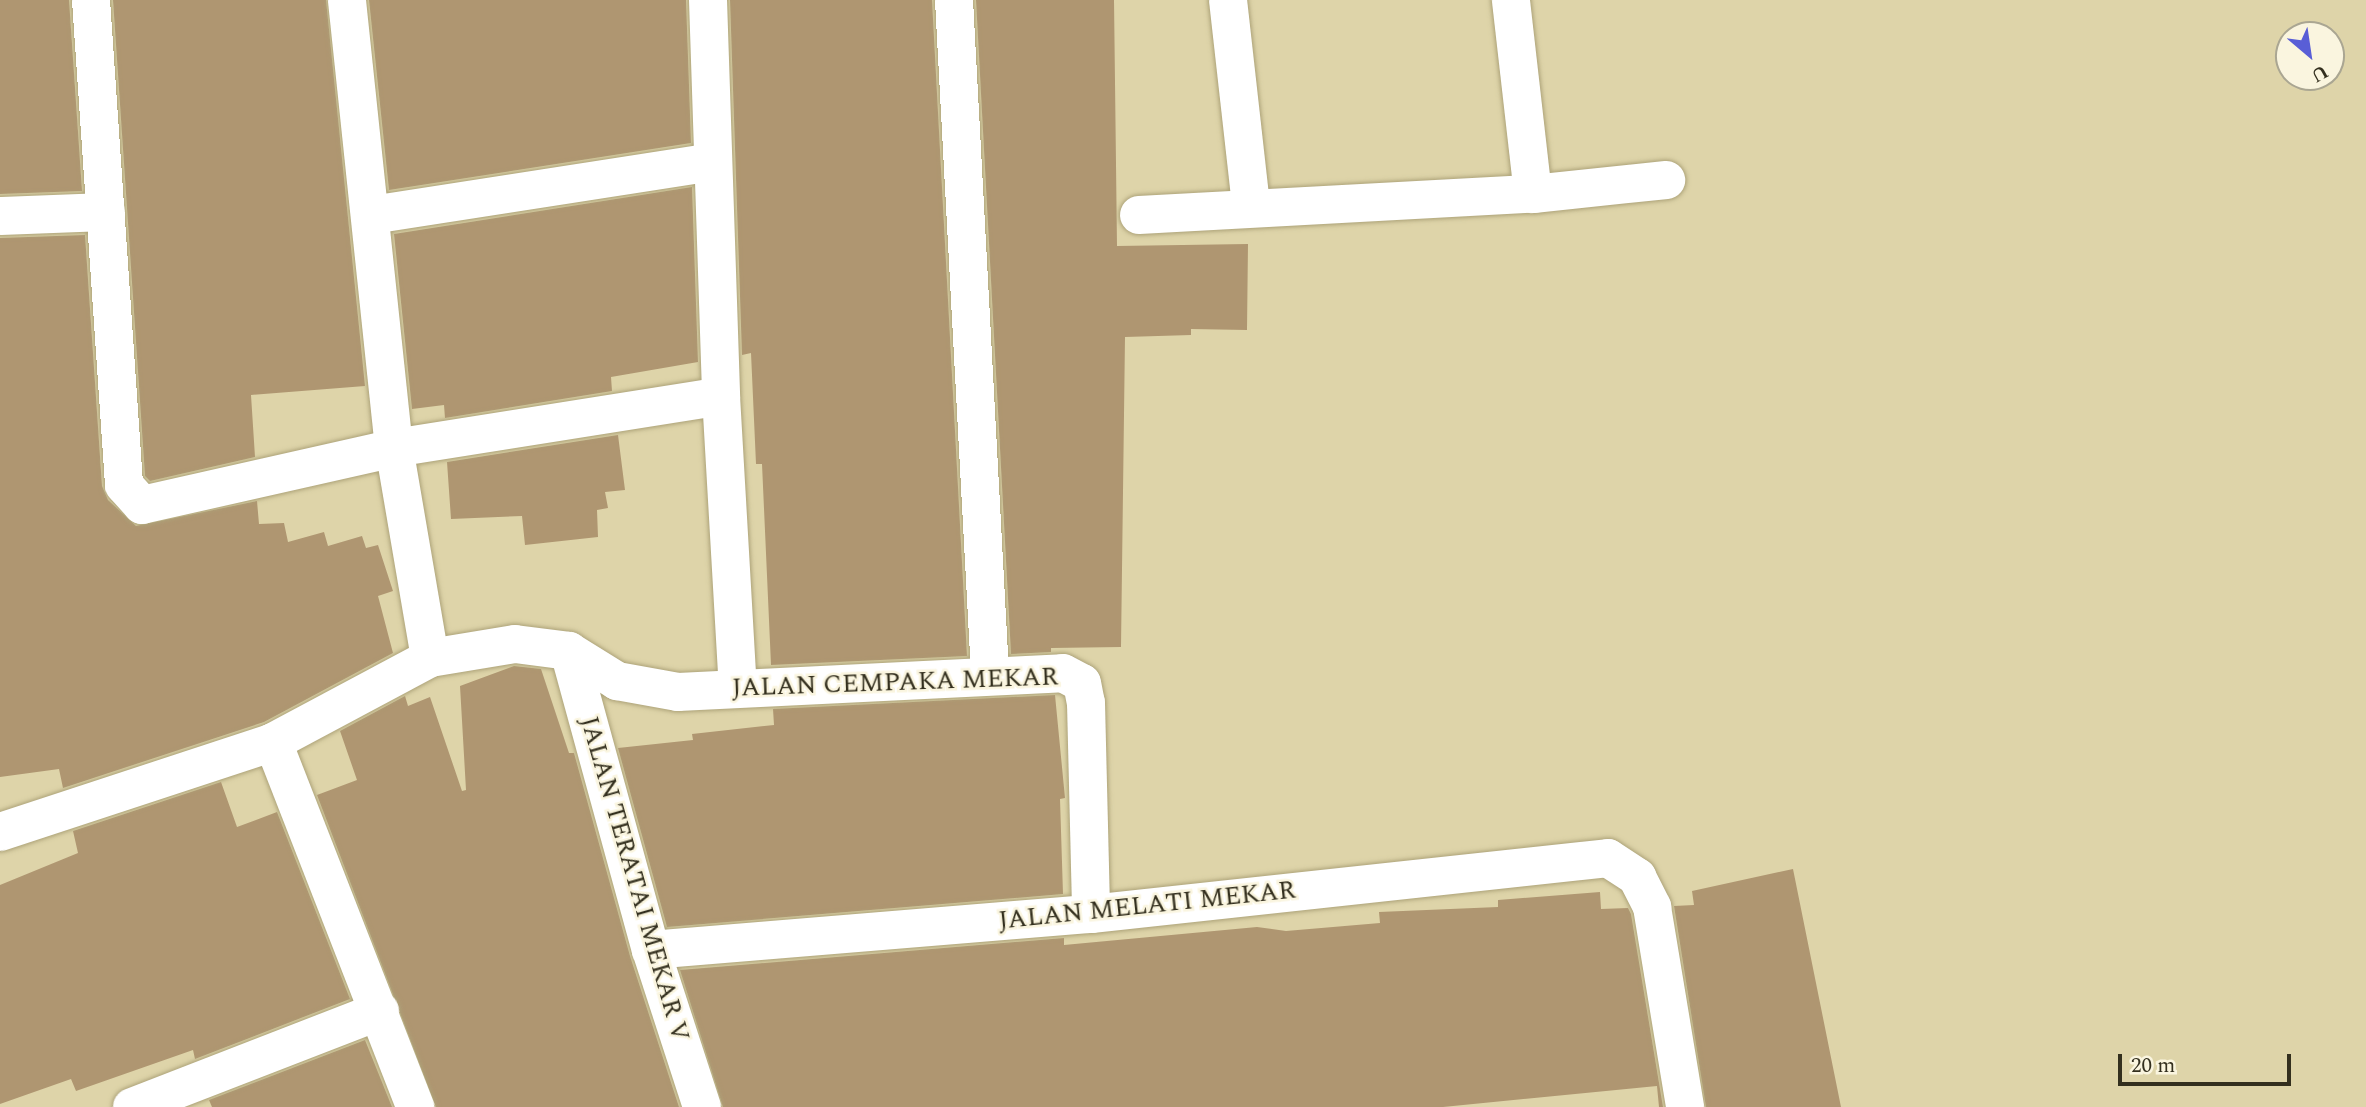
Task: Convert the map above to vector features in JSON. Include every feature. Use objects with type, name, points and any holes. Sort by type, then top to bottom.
[{"type":"street","points":[[91,0],[124,485],[130,496],[142,505],[394,447],[721,396]]},
{"type":"street","points":[[347,0],[394,447],[430,658]]},
{"type":"street","points":[[708,0],[721,396],[738,688]]},
{"type":"street","points":[[954,0],[990,674]]},
{"type":"street","points":[[1228,0],[1251,205]]},
{"type":"street","points":[[1511,0],[1532,194]]},
{"type":"street","points":[[371,215],[712,162]]},
{"type":"street","points":[[1139,215],[1251,205],[1532,194],[1666,180]]},
{"type":"street","points":[[0,216],[106,212]]},
{"type":"street","points":[[0,832],[273,742],[430,658],[516,644],[569,651]]},
{"type":"street","name":"JALAN CEMPAKA MEKAR","points":[[569,651],[617,681],[678,692],[990,674],[1063,673],[1082,682],[1091,914]]},
{"type":"street","name":"JALAN TERATAI MEKAR V","points":[[569,651],[651,950],[702,1107]]},
{"type":"street","points":[[273,742],[380,1011],[415,1107]]},
{"type":"street","name":"JALAN MELATI MEKAR","points":[[651,950],[1091,914],[1608,858],[1637,877],[1652,907],[1685,1107]]},
{"type":"street","points":[[132,1107],[380,1011]]},
{"type":"building","points":[[0,0],[69,0],[82,191],[0,194]]},
{"type":"building","points":[[113,0],[326,0],[365,386],[251,395],[255,457],[150,481],[145,476]]},
{"type":"building","points":[[369,0],[686,0],[691,143],[389,190]]},
{"type":"building","points":[[730,0],[932,0],[967,656],[771,665],[762,464],[756,464],[751,353],[742,355]]},
{"type":"building","points":[[976,0],[1114,0],[1117,246],[1248,244],[1247,330],[1191,329],[1191,335],[1125,337],[1121,647],[1051,648],[1051,652],[1011,654]]},
{"type":"building","points":[[692,187],[698,362],[611,377],[612,391],[445,418],[444,405],[412,409],[394,234]]},
{"type":"building","points":[[85,235],[102,486],[108,500],[136,526],[257,501],[259,524],[284,523],[288,542],[324,532],[328,546],[362,536],[366,548],[378,545],[393,591],[378,596],[393,653],[264,722],[63,788],[59,769],[0,777],[0,238]]},
{"type":"building","points":[[618,435],[625,490],[605,492],[608,508],[597,510],[598,537],[525,545],[522,516],[451,519],[447,462]]},
{"type":"building","points":[[514,666],[541,669],[569,753],[574,753],[630,956],[679,1107],[436,1107],[317,795],[357,780],[340,731],[405,696],[408,706],[430,697],[462,791],[466,790],[460,686]]},
{"type":"building","points":[[1055,695],[1065,798],[1060,799],[1063,894],[667,927],[618,748],[693,740],[692,734],[774,725],[773,709]]},
{"type":"building","points":[[221,782],[237,827],[277,812],[350,999],[195,1059],[193,1050],[76,1091],[71,1079],[0,1104],[0,885],[78,853],[73,831]]},
{"type":"building","points":[[1793,869],[1841,1107],[1706,1107],[1674,906],[1694,905],[1692,891]]},
{"type":"building","points":[[1600,892],[1601,909],[1628,908],[1631,914],[1663,1107],[1659,1107],[1657,1086],[1443,1107],[723,1107],[680,970],[1064,938],[1064,945],[1257,927],[1286,931],[1380,923],[1379,912],[1498,907],[1498,900]]},
{"type":"building","points":[[365,1040],[392,1107],[212,1107],[209,1100]]}]
